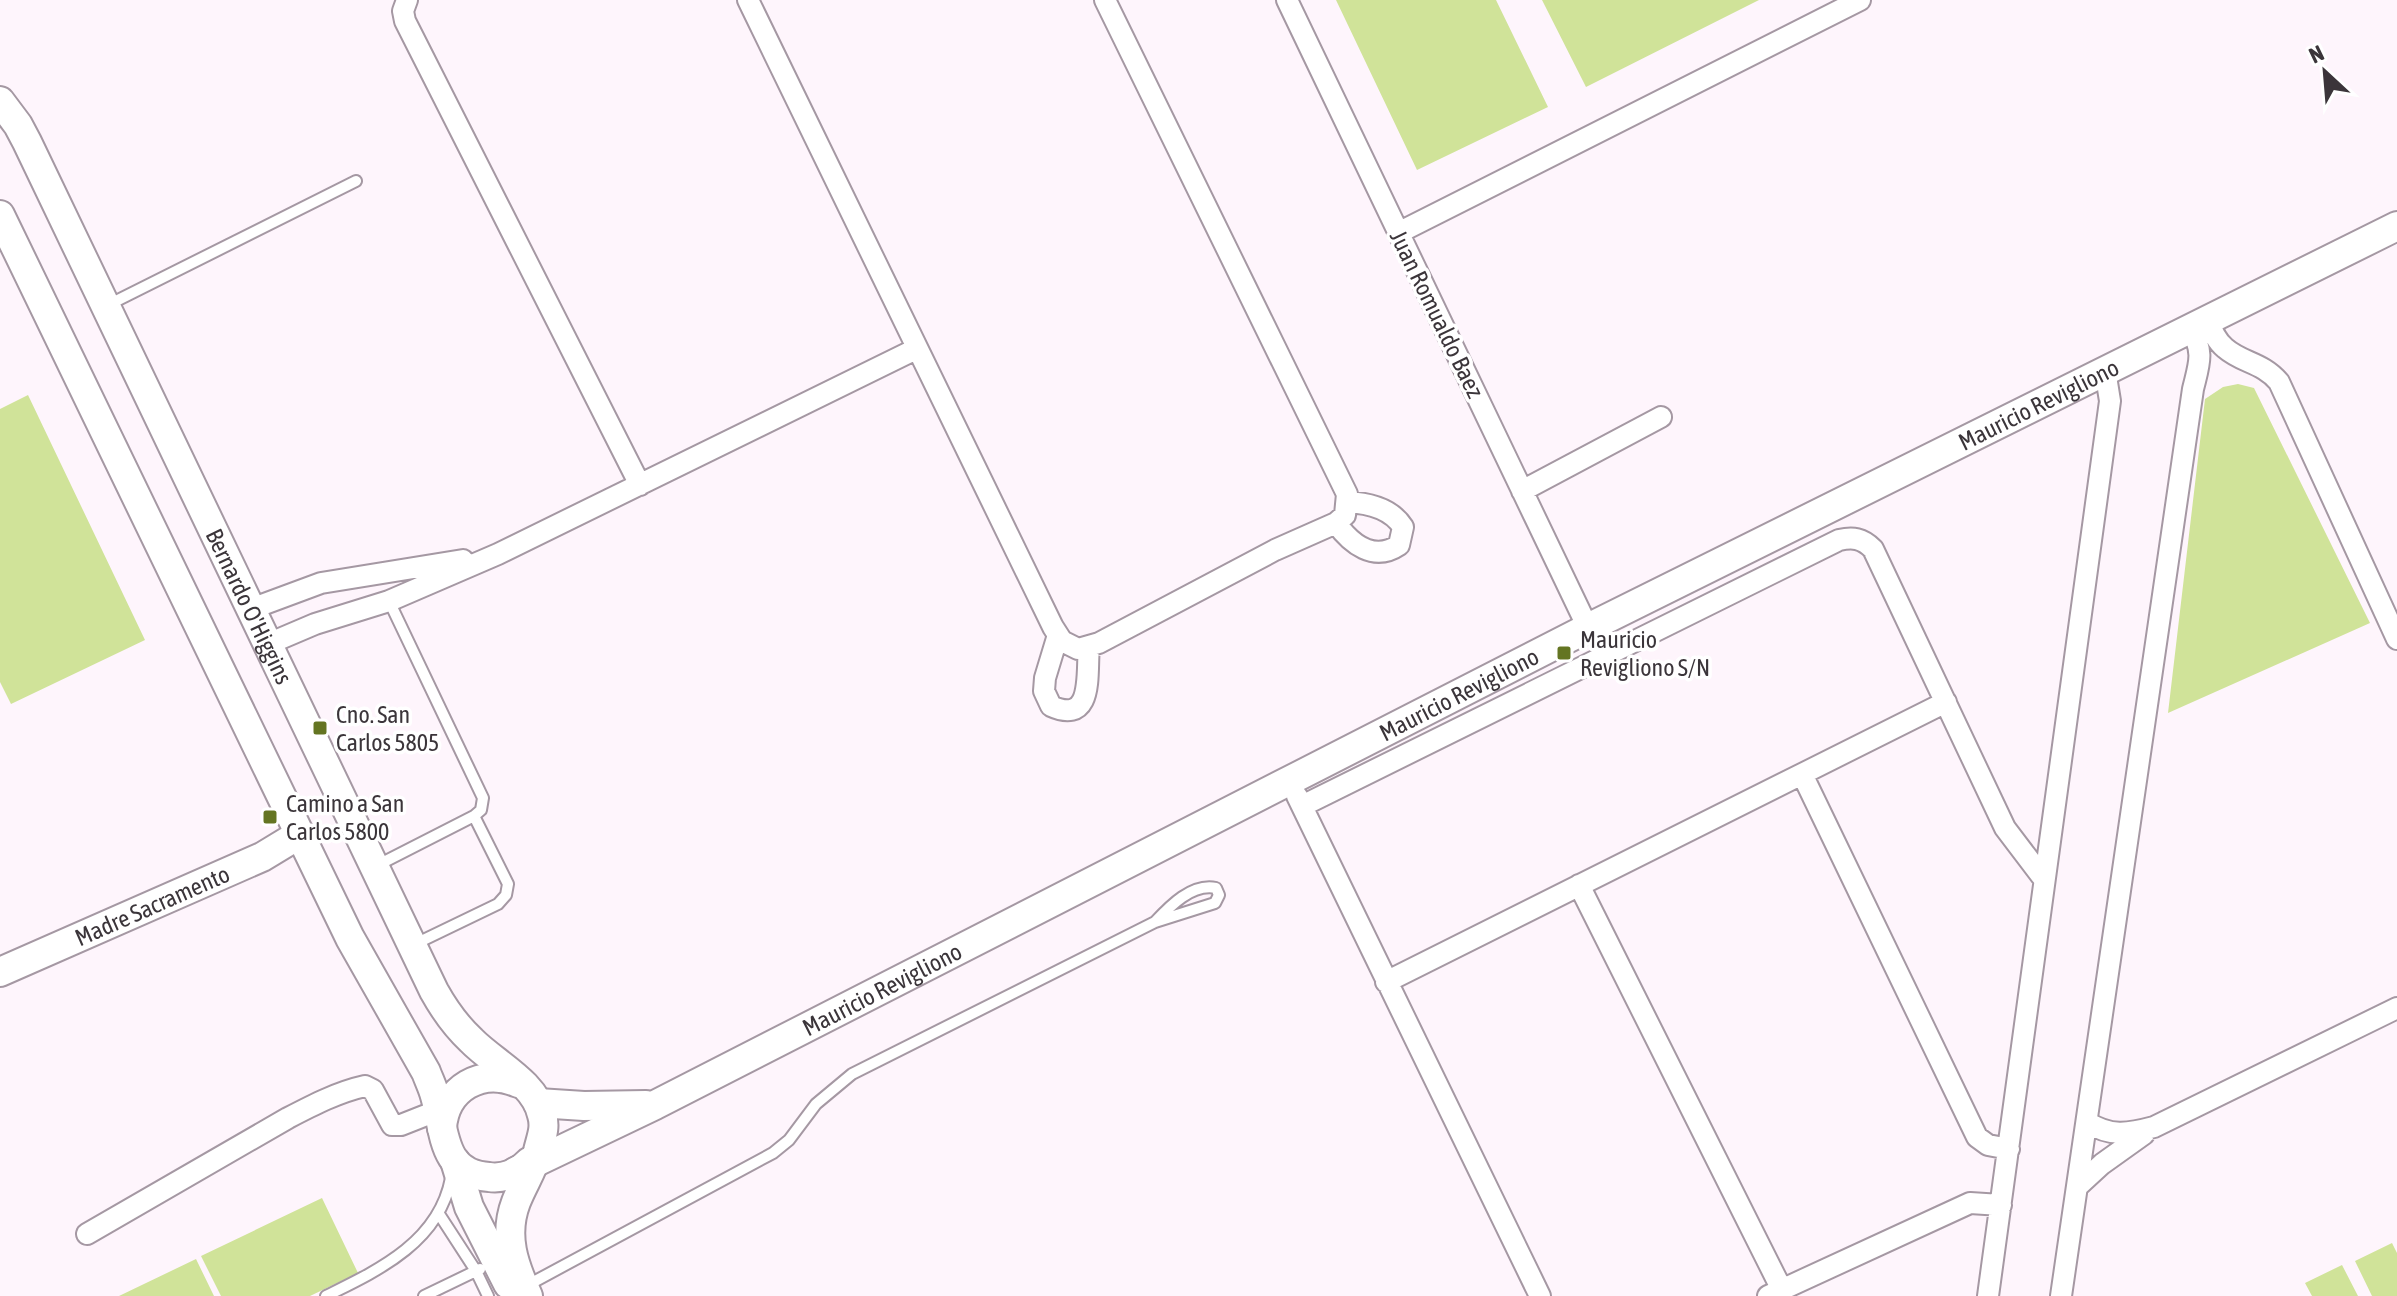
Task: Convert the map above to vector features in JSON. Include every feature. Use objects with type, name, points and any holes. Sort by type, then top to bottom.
[{"type":"main road","name":"Bernardo O'Higgins","points":[[0,101],[18,125],[434,991],[461,1029],[533,1097]]},
{"type":"main road","points":[[0,215],[371,977],[426,1072],[448,1151],[463,1168],[483,1177],[494,1178],[530,1162]]},
{"type":"main road","name":"Mauricio Revigliono","points":[[530,1162],[655,1105],[1588,628],[2397,226]]},
{"type":"main road","name":"Madre Sacramento","points":[[0,972],[262,857],[300,834]]},
{"type":"main road","points":[[440,1120],[462,1087],[472,1081],[496,1076],[507,1078],[533,1097],[544,1127],[515,1205],[510,1233],[512,1258],[522,1293]]},
{"type":"main road","name":"Mauricio Revigliono","points":[[533,1097],[584,1106],[655,1105]]},
{"type":"main road","points":[[455,1161],[486,1266],[522,1293]]},
{"type":"street","points":[[407,0],[403,11],[405,21],[640,485]]},
{"type":"street","points":[[748,0],[1058,635],[1070,647],[1089,648],[1275,550],[1336,523],[1345,515],[1347,502],[1347,494],[1105,0]]},
{"type":"street","name":"Juan Romualdo Baez","points":[[1287,0],[1588,628]]},
{"type":"street","points":[[1398,233],[1860,0]]},
{"type":"street","points":[[2199,324],[2233,353],[2269,370],[2279,382],[2397,639]]},
{"type":"street","points":[[2061,1296],[2197,370],[2199,324]]},
{"type":"street","points":[[268,644],[315,624],[389,601],[498,554],[916,349]]},
{"type":"street","points":[[2197,370],[2233,353]]},
{"type":"street","points":[[1988,1296],[2110,401],[2105,370]]},
{"type":"street","points":[[1522,491],[1661,417]]},
{"type":"street","points":[[1336,523],[1346,537],[1369,551],[1382,552],[1399,545],[1403,527],[1399,520],[1380,508],[1347,502]]},
{"type":"street","points":[[1302,806],[1839,540],[1852,538],[1866,542],[1873,549],[2005,828],[2043,878]]},
{"type":"street","points":[[251,609],[321,583],[498,554]]},
{"type":"street","points":[[1058,635],[1044,691],[1051,706],[1058,710],[1069,710],[1086,697],[1089,648]]},
{"type":"street","points":[[1386,982],[1946,702]]},
{"type":"street","points":[[1803,776],[1977,1137],[1988,1145],[2009,1149]]},
{"type":"street","points":[[1290,779],[1540,1296]]},
{"type":"street","points":[[1579,885],[1775,1293],[1970,1203],[2001,1205]]},
{"type":"street","points":[[2077,1187],[2102,1164],[2154,1127],[2397,1008]]},
{"type":"street","points":[[87,1234],[288,1118],[356,1088],[365,1086],[373,1090],[392,1125],[440,1120]]},
{"type":"street","points":[[2087,1122],[2108,1133],[2128,1134],[2154,1127]]},
{"type":"lane","points":[[106,306],[356,181]]},
{"type":"lane","points":[[374,866],[474,816],[481,810],[483,798],[389,601]]},
{"type":"lane","points":[[412,946],[498,904],[506,895],[508,884],[474,816]]},
{"type":"lane","points":[[522,1293],[773,1153],[789,1140],[816,1104],[852,1074],[1155,922],[1215,903],[1219,895],[1216,888],[1206,886],[1189,894],[1173,903],[1155,922]]},
{"type":"lane","points":[[327,1296],[368,1275],[421,1239],[439,1214],[448,1194],[455,1161]]},
{"type":"lane","points":[[439,1214],[486,1266],[488,1296]]},
{"type":"lane","points":[[424,1296],[486,1266]]},
{"type":"green space","points":[[1336,0],[1496,0],[1548,107],[1417,170]]},
{"type":"green space","points":[[1542,0],[1759,0],[1586,87]]},
{"type":"green space","points":[[2238,384],[2254,388],[2370,623],[2168,713],[2205,399],[2223,387]]},
{"type":"green space","points":[[28,395],[145,640],[11,704],[0,682],[0,409]]},
{"type":"green space","points":[[322,1198],[358,1273],[310,1296],[221,1296],[201,1256]]},
{"type":"green space","points":[[2392,1243],[2397,1253],[2397,1296],[2372,1296],[2355,1261]]},
{"type":"green space","points":[[196,1259],[214,1296],[119,1296]]},
{"type":"green space","points":[[2342,1265],[2358,1296],[2312,1296],[2305,1283]]},
{"type":"place","name":"Mauricio Revigliono S/N","points":[[1564,653]]},
{"type":"place","name":"Cno. San Carlos 5805","points":[[320,728]]},
{"type":"place","name":"Camino a San Carlos 5800","points":[[270,817]]}]
